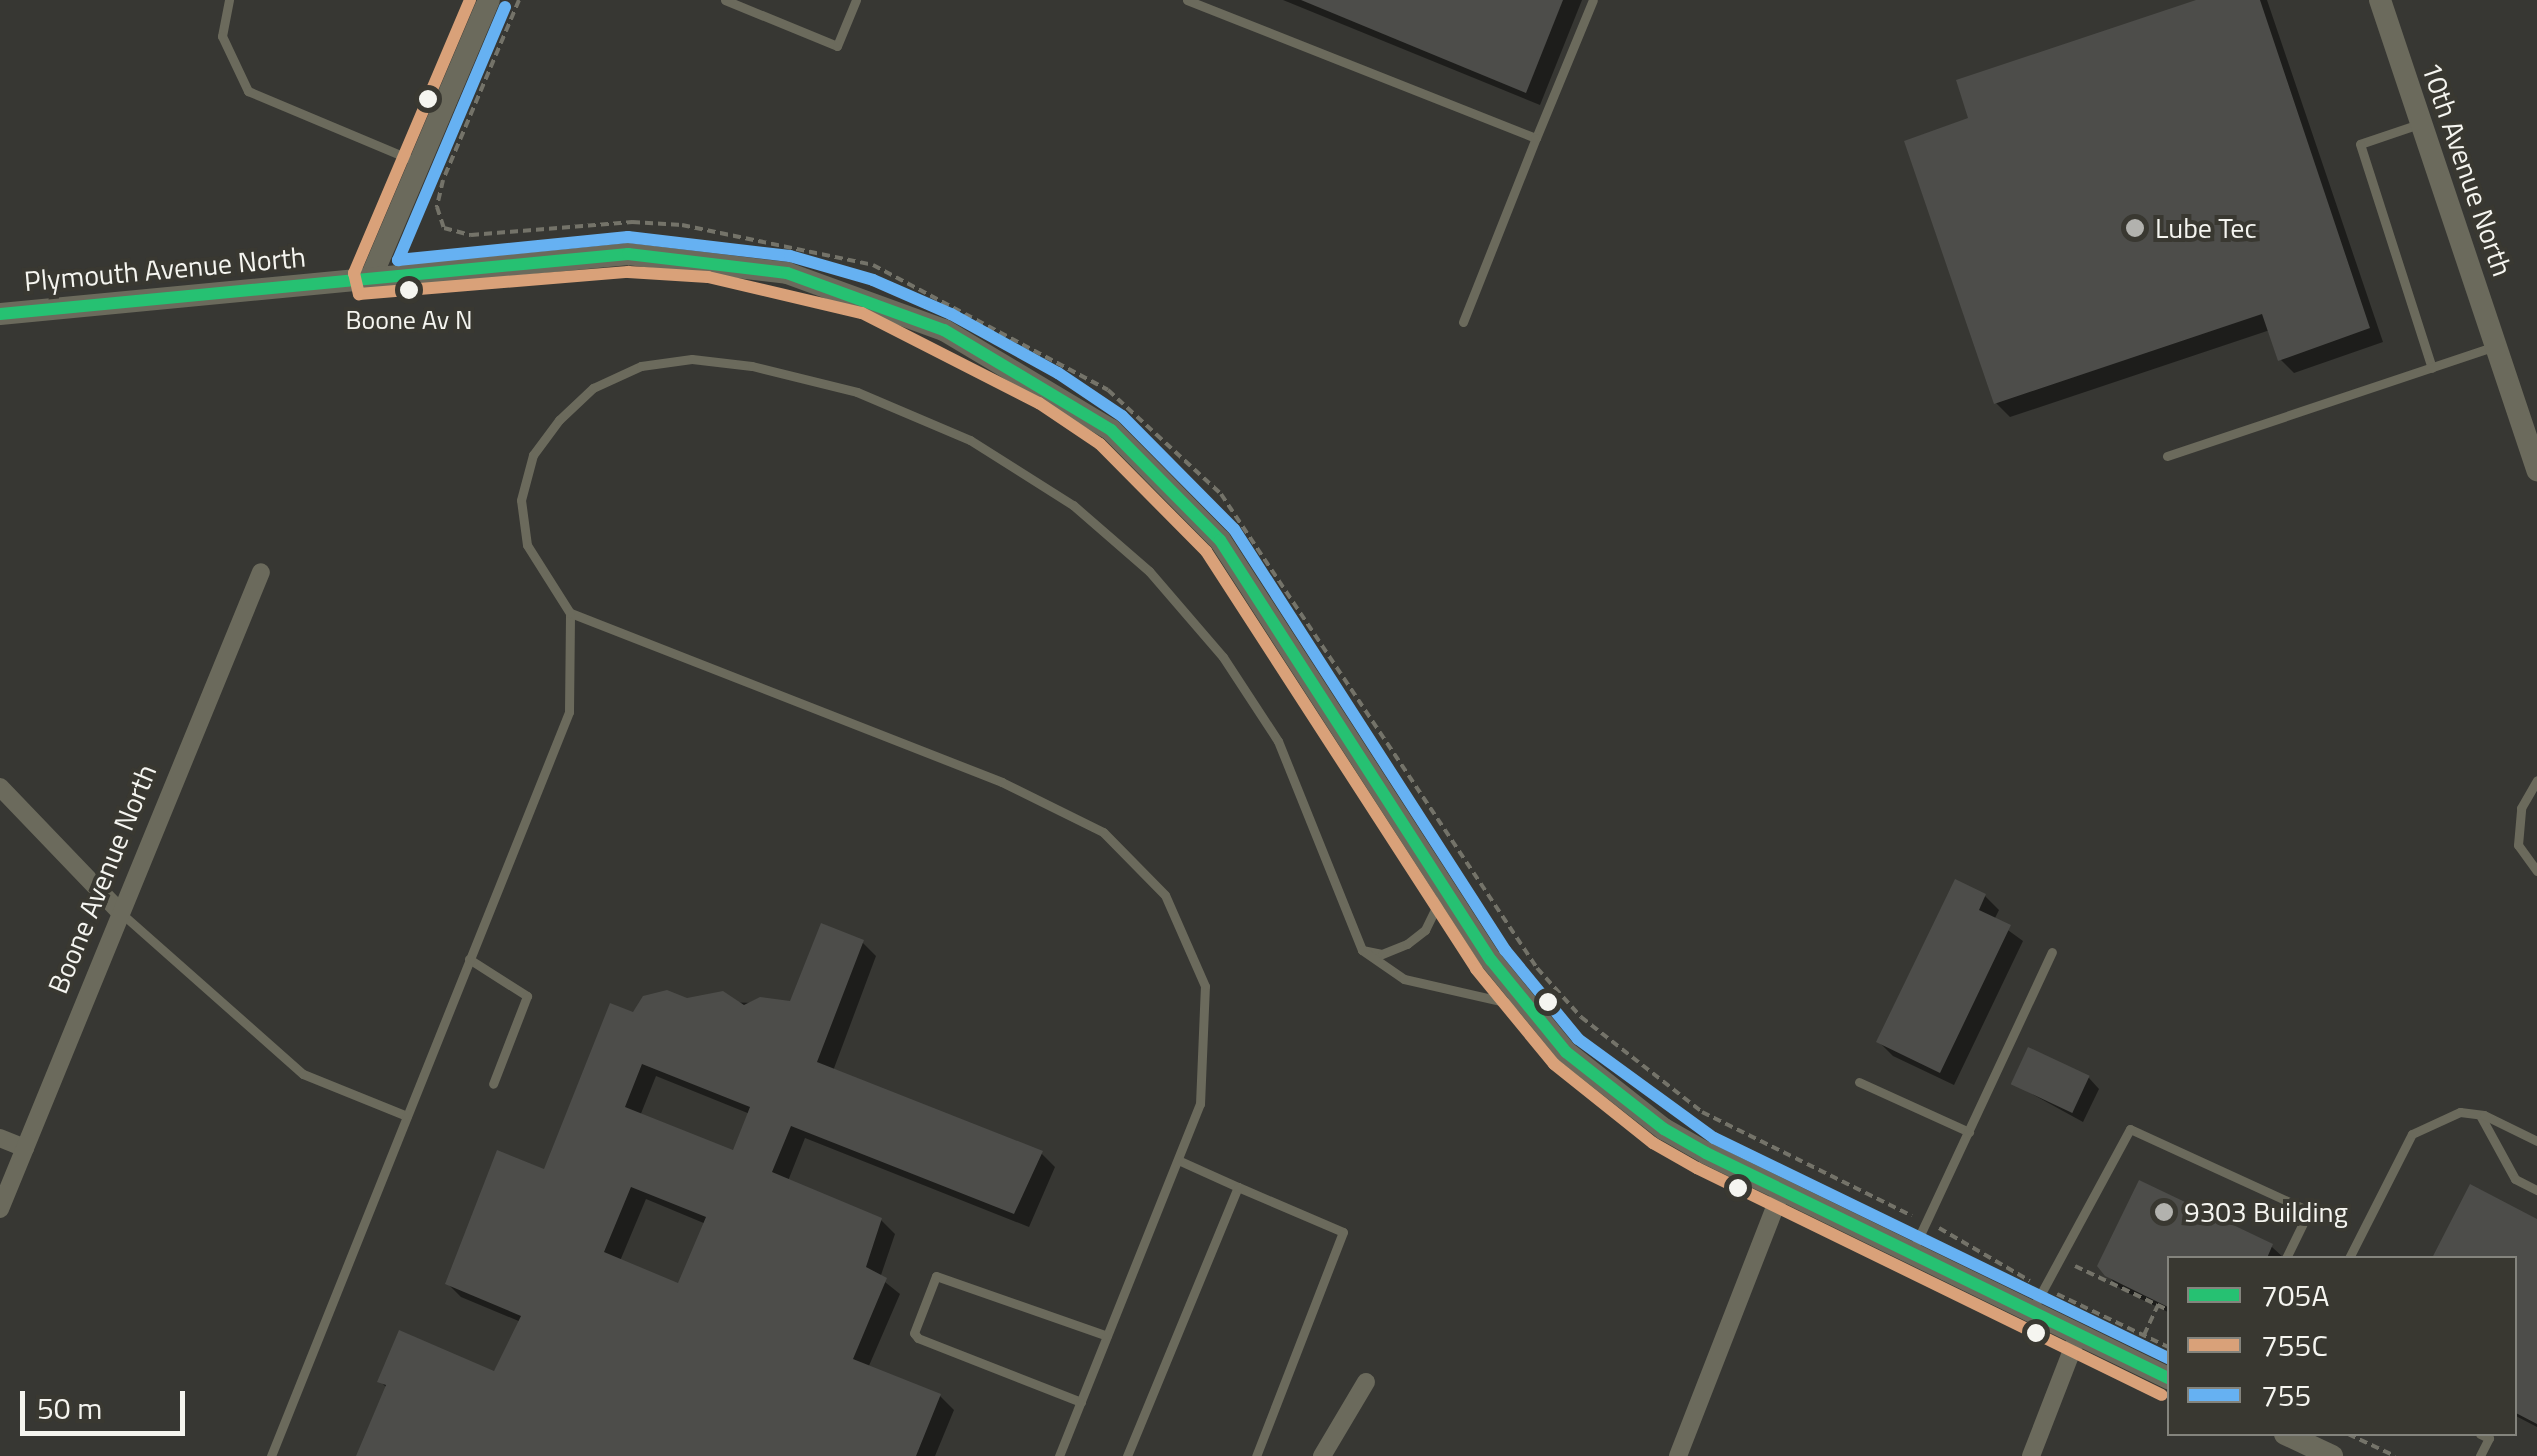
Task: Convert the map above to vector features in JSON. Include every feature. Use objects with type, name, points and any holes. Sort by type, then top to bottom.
[{"type":"street","points":[[370,280],[488,0]]},
{"type":"street","name":"10th Avenue North","points":[[2380,0],[2537,470]]},
{"type":"street","name":"Plymouth Avenue North","points":[[0,314],[628,254],[710,260],[787,273],[868,297],[983,349],[1111,430],[1220,540],[1445,888],[1526,1007],[1566,1052],[1664,1128],[1780,1192],[2167,1378]]},
{"type":"street","name":"Boone Avenue North","points":[[0,1210],[261,572]]},
{"type":"street","points":[[2,793],[121,913]]},
{"type":"street","points":[[0,1138],[25,1148]]},
{"type":"street","points":[[1678,1456],[1780,1192]]},
{"type":"street","points":[[2031,1456],[2078,1336]]},
{"type":"street","points":[[1322,1456],[1366,1382]]},
{"type":"street","points":[[2289,1436],[2332,1456]]},
{"type":"lane","points":[[229,0],[222,36],[248,91],[420,162]]},
{"type":"lane","points":[[725,0],[837,46],[856,0]]},
{"type":"lane","points":[[1186,0],[1536,138]]},
{"type":"lane","points":[[1463,322],[1593,0]]},
{"type":"lane","points":[[2420,124],[2360,144],[2432,368]]},
{"type":"lane","points":[[2167,456],[2495,347]]},
{"type":"lane","points":[[270,1456],[569,712],[570,613],[527,545],[521,500],[533,455],[593,388],[641,366],[692,359],[752,366],[857,392],[970,440],[1073,505],[1149,571],[1223,657],[1278,742],[1362,950],[1404,979],[1526,1007]]},
{"type":"lane","points":[[570,613],[1002,782],[1104,832],[1165,894],[1205,986],[1200,1104],[1059,1456]]},
{"type":"lane","points":[[2537,780],[2521,808],[2518,845],[2537,871]]},
{"type":"lane","points":[[1362,950],[1382,954],[1407,944],[1425,930],[1445,888]]},
{"type":"lane","points":[[121,913],[303,1074],[406,1116]]},
{"type":"lane","points":[[1911,1254],[2052,952]]},
{"type":"lane","points":[[469,959],[528,996],[493,1084]]},
{"type":"lane","points":[[1859,1082],[1969,1132]]},
{"type":"lane","points":[[2350,1256],[2412,1134],[2460,1112],[2480,1115],[2537,1142]]},
{"type":"lane","points":[[2480,1115],[2515,1179],[2537,1190]]},
{"type":"lane","points":[[2031,1312],[2130,1130],[2309,1211],[2287,1256]]},
{"type":"lane","points":[[1178,1160],[1344,1232],[1256,1456]]},
{"type":"lane","points":[[1127,1456],[1238,1187]]},
{"type":"lane","points":[[1080,1402],[918,1338],[914,1333],[930,1290],[940,1272],[1107,1336]]},
{"type":"lane","points":[[2480,1456],[2489,1438],[2484,1436]]},
{"type":"path","points":[[514,234],[458,235],[444,228],[437,207],[519,0]]},
{"type":"path","points":[[2059,1258],[2167,1310]]},
{"type":"path","points":[[2144,1336],[2159,1304]]},
{"type":"path","points":[[2352,1436],[2395,1456]]},
{"type":"building","points":[[1301,0],[1563,0],[1526,93]]},
{"type":"building","name":"Lube Tec","points":[[2196,0],[2260,0],[2370,328],[2278,361],[2262,314],[1994,404],[1904,141],[1968,118],[1956,80]]},
{"type":"building","points":[[1955,879],[1986,894],[1979,910],[2011,925],[1940,1073],[1876,1042]]},
{"type":"building","points":[[821,923],[864,940],[817,1062],[1043,1151],[1014,1214],[791,1126],[772,1172],[882,1218],[866,1267],[887,1278],[853,1359],[941,1394],[916,1456],[356,1456],[386,1385],[377,1382],[399,1330],[494,1371],[521,1316],[445,1284],[497,1150],[544,1169],[610,1003],[633,1012],[643,996],[667,990],[687,998],[723,991],[744,1005],[760,997],[790,1001]],"holes":[[[642,1064],[750,1107],[733,1150],[625,1107]],[[631,1187],[706,1217],[678,1283],[604,1252]]]},
{"type":"building","points":[[2028,1047],[2090,1076],[2072,1113],[2011,1084]]},
{"type":"building","name":"9303 Building","points":[[2139,1180],[2273,1244],[2268,1256],[2167,1256],[2167,1307],[2105,1276],[2097,1266]]},
{"type":"building","points":[[2470,1184],[2537,1219],[2537,1424],[2517,1414],[2517,1256],[2433,1256]]},
{"type":"transit line","name":"755C","points":[[470,0],[354,273],[359,294],[628,272],[708,277],[862,313],[1039,403],[1100,444],[1206,551],[1476,969],[1554,1064],[1653,1143],[1697,1168],[2162,1395]]},
{"type":"transit line","name":"755","points":[[505,7],[398,260],[628,237],[790,256],[873,280],[951,314],[1058,373],[1122,416],[1234,529],[1505,950],[1578,1039],[1714,1138],[2167,1358]]},
{"type":"transit line","name":"705A","points":[[0,314],[628,254],[787,273],[944,330],[1111,430],[1220,540],[1491,960],[1566,1052],[1664,1129],[1706,1153],[2167,1378]]},
{"type":"place","name":"Lube Tec","points":[[2135,228]]},
{"type":"place","name":"Boone Av N","points":[[409,290]]},
{"type":"place","name":"9303 Building","points":[[2164,1212]]}]
